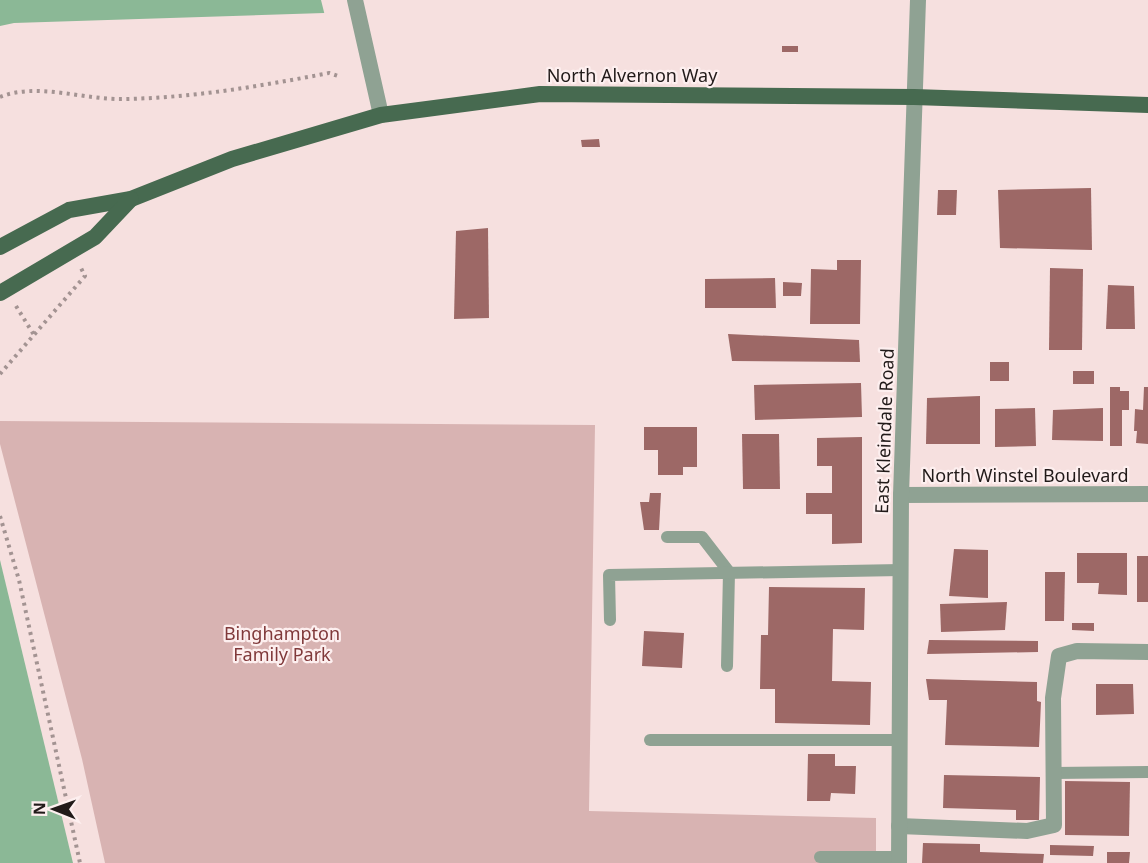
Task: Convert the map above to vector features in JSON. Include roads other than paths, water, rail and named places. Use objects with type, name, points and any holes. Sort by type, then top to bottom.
[{"type":"main road","name":"North Alvernon Way","points":[[0,247],[69,210],[131,199],[232,159],[381,115],[540,94],[914,97],[1148,105]]},
{"type":"main road","name":"North Alvernon Way","points":[[0,293],[95,237],[131,199]]},
{"type":"street","name":"East Kleindale Road","points":[[899,860],[901,495],[918,0]]},
{"type":"street","points":[[357,7],[381,115]]},
{"type":"street","name":"North Winstel Boulevard","points":[[901,495],[1148,494]]},
{"type":"street","points":[[899,826],[1027,831],[1054,825],[1053,698],[1059,656],[1077,651],[1148,652]]},
{"type":"lane","points":[[667,537],[702,537],[729,572],[727,666]]},
{"type":"lane","points":[[610,620],[609,575],[901,570]]},
{"type":"lane","points":[[650,740],[900,740]]},
{"type":"lane","points":[[1053,773],[1148,772]]},
{"type":"lane","points":[[820,857],[899,860]]},
{"type":"park label","name":"Binghampton Family Park","points":[[282,643]]}]
